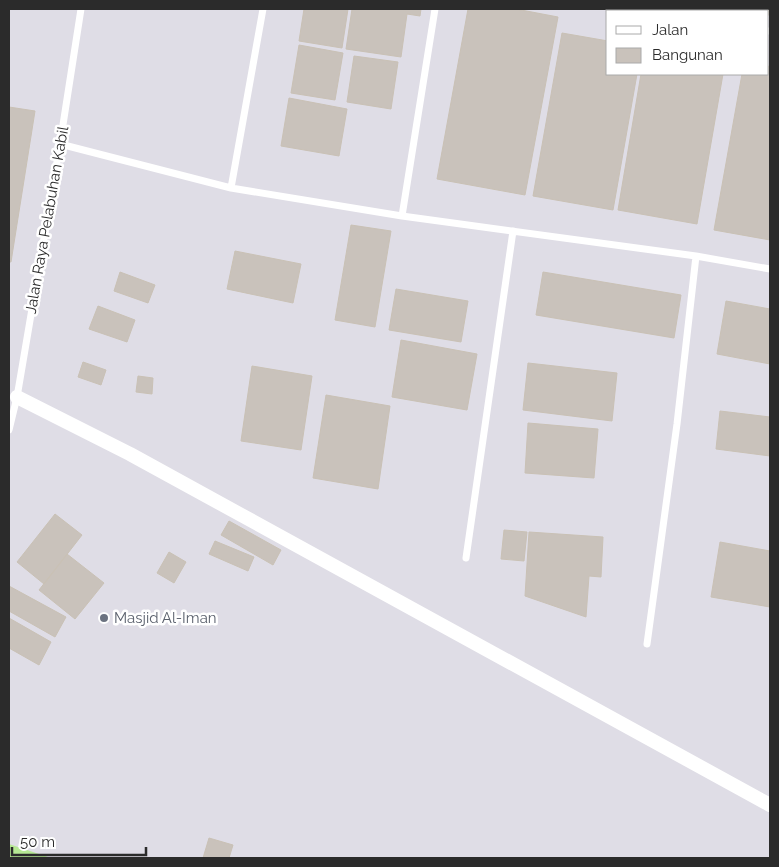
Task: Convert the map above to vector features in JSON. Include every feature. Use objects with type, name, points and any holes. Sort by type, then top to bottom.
[{"type":"street","points":[[17,397],[130,454],[770,805]]},
{"type":"lane","name":"Jalan Raya Pelabuhan Kabil","points":[[9,430],[17,397],[81,9]]},
{"type":"lane","points":[[231,188],[263,9]]},
{"type":"lane","points":[[402,216],[435,9]]},
{"type":"lane","points":[[60,144],[231,188],[402,216],[696,256],[770,269]]},
{"type":"lane","points":[[466,558],[513,231]]},
{"type":"lane","points":[[647,644],[677,424],[696,256]]},
{"type":"shaded area","points":[[9,9],[770,9],[770,858],[9,858]]},
{"type":"green space","points":[[9,844],[51,858],[9,858]]},
{"type":"building","points":[[304,9],[348,9],[342,48],[299,41]]},
{"type":"building","points":[[352,9],[421,9],[420,16],[407,14],[401,57],[346,49]]},
{"type":"building","points":[[468,9],[516,9],[558,17],[525,195],[437,179]]},
{"type":"building","points":[[725,9],[770,9],[770,15],[769,10]]},
{"type":"building","points":[[562,33],[606,41],[606,75],[637,75],[613,210],[533,196]]},
{"type":"building","points":[[299,45],[343,53],[335,100],[291,93]]},
{"type":"building","points":[[354,56],[398,62],[391,109],[347,102]]},
{"type":"building","points":[[769,66],[770,240],[714,230],[742,75],[769,75]]},
{"type":"building","points":[[641,75],[723,75],[697,224],[618,210]]},
{"type":"building","points":[[289,98],[347,109],[339,156],[281,146]]},
{"type":"building","points":[[9,107],[35,111],[11,262],[9,262]]},
{"type":"building","points":[[351,225],[391,231],[375,327],[335,320]]},
{"type":"building","points":[[235,251],[301,264],[293,303],[227,289]]},
{"type":"building","points":[[120,272],[155,285],[148,303],[114,291]]},
{"type":"building","points":[[543,272],[681,295],[674,338],[536,315]]},
{"type":"building","points":[[396,289],[468,301],[461,342],[389,330]]},
{"type":"building","points":[[726,301],[770,309],[770,364],[717,354]]},
{"type":"building","points":[[98,306],[135,320],[127,342],[89,329]]},
{"type":"building","points":[[401,340],[477,354],[467,410],[392,397]]},
{"type":"building","points":[[83,362],[106,370],[101,385],[78,377]]},
{"type":"building","points":[[528,363],[617,373],[612,421],[523,410]]},
{"type":"building","points":[[252,366],[312,376],[301,450],[241,441]]},
{"type":"building","points":[[138,376],[153,378],[152,394],[136,392]]},
{"type":"building","points":[[326,395],[390,406],[378,489],[313,478]]},
{"type":"building","points":[[720,411],[770,417],[770,456],[716,449]]},
{"type":"building","points":[[528,423],[598,429],[594,478],[525,473]]},
{"type":"building","points":[[55,514],[82,535],[44,584],[17,562]]},
{"type":"building","points":[[229,521],[281,550],[273,565],[221,535]]},
{"type":"building","points":[[504,530],[527,532],[524,561],[501,559]]},
{"type":"building","points":[[529,532],[603,537],[601,577],[589,576],[586,617],[525,596]]},
{"type":"building","points":[[215,541],[254,557],[248,571],[209,554]]},
{"type":"building","points":[[720,542],[770,551],[770,607],[711,597]]},
{"type":"building","points":[[169,552],[186,562],[174,583],[157,573]]},
{"type":"building","points":[[67,554],[104,583],[75,619],[39,590]]},
{"type":"building","points":[[9,586],[66,617],[55,637],[9,611]]},
{"type":"building","points":[[9,618],[51,642],[39,665],[9,648]]},
{"type":"building","points":[[209,838],[233,845],[229,858],[203,858]]},
{"type":"place","name":"Masjid Al-Iman","points":[[104,618]]}]
